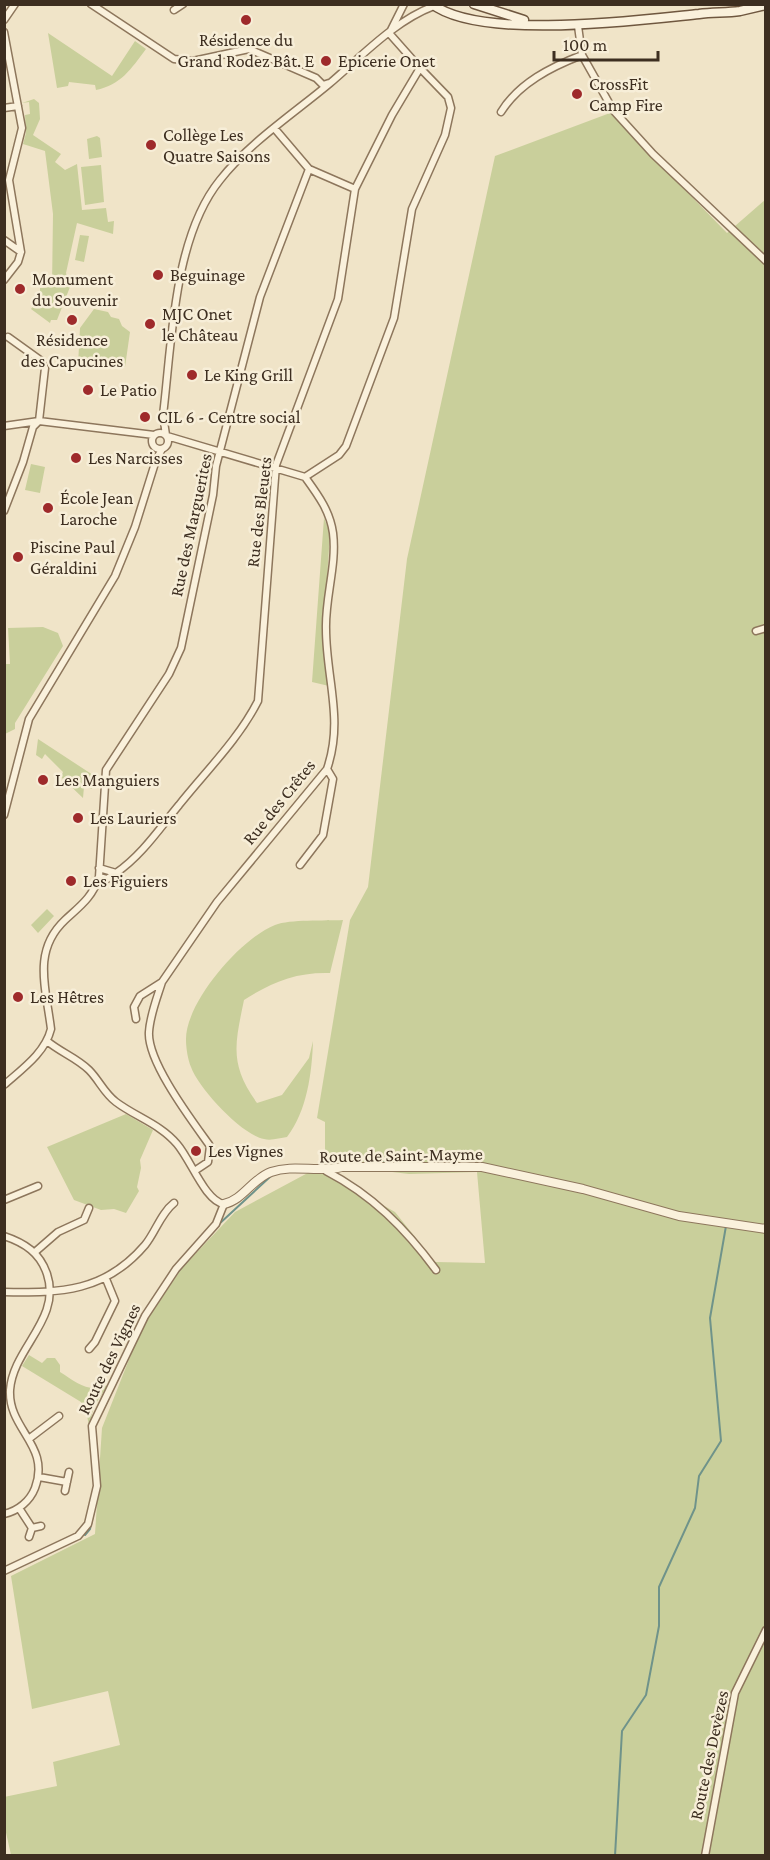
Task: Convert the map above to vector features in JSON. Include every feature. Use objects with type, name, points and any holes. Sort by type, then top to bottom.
[{"type":"main road","points":[[474,4],[542,25]]},
{"type":"main road","points":[[433,5],[470,19],[578,26],[721,11],[724,8],[743,9],[765,6]]},
{"type":"street","points":[[4,20],[15,4]]},
{"type":"street","points":[[91,4],[174,59],[193,60],[238,49],[254,49],[316,78],[323,85],[330,83]]},
{"type":"street","points":[[102,12],[104,4]]},
{"type":"street","points":[[174,10],[183,4]]},
{"type":"street","points":[[389,33],[402,4]]},
{"type":"street","points":[[417,13],[420,4]]},
{"type":"street","points":[[156,460],[154,440],[163,421],[182,266],[191,230],[204,203],[220,179],[275,129],[389,33],[417,13],[433,5]]},
{"type":"street","points":[[578,26],[582,55],[613,110],[653,154],[765,261]]},
{"type":"street","points":[[4,33],[22,128],[9,180],[21,252],[18,262],[4,280]]},
{"type":"street","points":[[154,440],[179,439],[275,470],[305,477],[339,455],[346,446],[394,318],[412,208],[445,135],[452,108],[448,97],[389,33]]},
{"type":"street","points":[[501,112],[506,104],[539,74],[552,66],[582,55]]},
{"type":"street","name":"Rue des Bleuets","points":[[99,878],[107,879],[130,863],[152,840],[239,732],[258,701],[275,470],[338,299],[355,189],[392,115],[420,68]]},
{"type":"street","points":[[4,108],[18,106]]},
{"type":"street","points":[[275,129],[309,169],[355,189]]},
{"type":"street","name":"Rue des Marguerites","points":[[99,878],[106,770],[177,660],[221,451],[262,289],[309,169]]},
{"type":"street","points":[[4,240],[21,252]]},
{"type":"street","points":[[4,511],[23,462],[33,427],[39,421],[45,368],[40,360],[8,337]]},
{"type":"street","points":[[4,426],[39,421],[143,435],[154,440],[162,449]]},
{"type":"street","points":[[4,815],[29,719],[115,576],[135,527],[156,460],[167,438],[163,421]]},
{"type":"street","name":"Rue des Crêtes","points":[[196,1170],[208,1162],[210,1146],[170,1088],[157,1061],[148,1033],[154,1005],[162,982],[217,902],[327,769],[335,746],[334,699],[326,628],[333,534],[328,511],[305,477]]},
{"type":"street","points":[[756,630],[765,628]]},
{"type":"street","points":[[300,865],[323,835],[333,779],[327,769]]},
{"type":"street","points":[[99,868],[116,873]]},
{"type":"street","points":[[4,1085],[47,1041],[51,1029],[44,953],[57,928],[86,903],[99,878]]},
{"type":"street","name":"Rue des Crêtes","points":[[136,1019],[134,1007],[140,996],[162,982]]},
{"type":"street","points":[[47,1041],[88,1069],[106,1094],[118,1104],[171,1136],[196,1170],[208,1195],[224,1204]]},
{"type":"street","name":"Route de Saint-Mayme","points":[[224,1204],[232,1203],[259,1178],[290,1168],[326,1171],[342,1167],[482,1167],[584,1189],[679,1216],[765,1229]]},
{"type":"street","points":[[326,1171],[356,1187],[390,1215],[436,1270]]},
{"type":"street","points":[[4,1200],[38,1186]]},
{"type":"street","points":[[4,1292],[51,1293],[81,1288],[106,1279],[126,1265],[146,1244],[174,1203]]},
{"type":"street","name":"Route des Vignes","points":[[4,1571],[78,1536],[88,1524],[97,1486],[92,1442],[92,1426],[96,1416],[145,1316],[176,1269],[216,1224],[224,1204]]},
{"type":"street","points":[[35,1252],[58,1232],[84,1220],[89,1208]]},
{"type":"street","points":[[4,1236],[35,1252],[43,1263],[51,1293],[48,1308],[16,1369],[10,1391],[12,1408],[37,1453],[39,1477],[32,1496],[19,1508],[4,1514]]},
{"type":"street","points":[[89,1349],[95,1342],[115,1301],[106,1279]]},
{"type":"street","points":[[30,1438],[58,1416]]},
{"type":"street","points":[[65,1491],[69,1472]]},
{"type":"street","points":[[39,1477],[67,1482]]},
{"type":"street","points":[[19,1508],[32,1528]]},
{"type":"street","points":[[32,1528],[40,1526]]},
{"type":"street","points":[[29,1537],[32,1528]]},
{"type":"street","name":"Route des Devèzes","points":[[705,1856],[735,1693],[765,1630]]},
{"type":"green space","points":[[48,33],[112,76],[135,41],[146,49],[125,75],[105,88],[96,90],[95,85],[69,82],[68,86],[57,88]]},
{"type":"green space","points":[[34,99],[39,103],[40,119],[33,135],[61,154],[55,162],[65,170],[77,164],[82,210],[106,208],[108,222],[114,221],[113,234],[77,223],[66,273],[70,287],[57,320],[51,320],[50,323],[31,309],[40,297],[40,288],[52,287],[53,214],[45,151],[23,144],[26,133],[25,115],[30,114],[29,102],[22,103]]},
{"type":"green space","points":[[610,113],[727,233],[765,200],[765,1855],[11,1855],[5,1828],[4,1797],[57,1786],[53,1762],[120,1745],[108,1691],[32,1709],[11,1576],[95,1534],[102,1428],[141,1329],[182,1268],[235,1212],[317,1168],[395,1212],[435,1262],[485,1263],[477,1172],[409,1174],[325,1164],[325,1122],[317,1118],[350,920],[368,887],[407,559],[495,156]]},
{"type":"green space","points":[[97,136],[100,138],[102,157],[89,159],[87,139]]},
{"type":"green space","points":[[101,165],[104,202],[85,205],[81,167]]},
{"type":"green space","points":[[80,235],[89,236],[84,262],[75,260]]},
{"type":"green space","points":[[94,309],[108,312],[111,317],[119,319],[122,326],[130,332],[125,367],[104,365],[103,368],[78,365],[80,328]]},
{"type":"green space","points":[[31,464],[45,467],[40,493],[25,490]]},
{"type":"green space","points":[[324,518],[330,533],[325,610],[329,686],[312,682]]},
{"type":"green space","points":[[43,627],[58,633],[63,646],[15,723],[15,729],[5,734],[5,664],[10,664],[8,628]]},
{"type":"green space","points":[[38,739],[96,777],[92,789],[84,787],[83,798],[61,777],[63,772],[45,754],[42,759],[36,755]]},
{"type":"green space","points":[[47,909],[54,916],[38,933],[31,925]]},
{"type":"green space","points":[[343,920],[330,973],[306,974],[285,979],[244,1000],[238,1029],[238,1065],[257,1103],[282,1095],[309,1058],[313,1041],[307,1091],[294,1127],[287,1137],[270,1140],[255,1136],[222,1110],[196,1076],[187,1054],[188,1025],[195,1008],[217,974],[232,957],[261,932],[281,923]]},
{"type":"green space","points":[[126,1114],[153,1130],[140,1160],[141,1168],[137,1187],[139,1191],[126,1213],[114,1209],[101,1210],[74,1200],[47,1147]]},
{"type":"green space","points":[[29,1355],[42,1363],[47,1358],[55,1358],[60,1365],[60,1372],[83,1386],[95,1388],[108,1385],[94,1406],[89,1426],[86,1410],[81,1402],[22,1366]]},
{"type":"waterway","points":[[367,1163],[399,1162]]},
{"type":"waterway","points":[[218,1225],[271,1176]]},
{"type":"waterway","points":[[615,1856],[622,1731],[646,1695],[659,1626],[659,1587],[695,1508],[699,1476],[721,1441],[710,1318],[726,1226]]},
{"type":"waterway","points":[[177,1273],[187,1261]]},
{"type":"waterway","points":[[103,1410],[124,1366]]},
{"type":"waterway","points":[[97,1458],[99,1476]]},
{"type":"waterway","points":[[85,1535],[90,1529],[94,1511]]},
{"type":"place","name":"Résidence du Grand Rodez Bât. E","points":[[246,20]]},
{"type":"place","name":"Epicerie Onet","points":[[326,61]]},
{"type":"place","name":"CrossFit Camp Fire","points":[[577,94]]},
{"type":"place","name":"Collège Les Quatre Saisons","points":[[151,145]]},
{"type":"place","name":"Beguinage","points":[[158,275]]},
{"type":"place","name":"Monument du Souvenir","points":[[20,289]]},
{"type":"place","name":"Résidence des Capucines","points":[[72,320]]},
{"type":"place","name":"MJC Onet le Château","points":[[150,324]]},
{"type":"place","name":"Le King Grill","points":[[192,375]]},
{"type":"place","name":"Le Patio","points":[[88,390]]},
{"type":"place","name":"CIL 6 - Centre social","points":[[145,417]]},
{"type":"place","name":"Les Narcisses","points":[[76,458]]},
{"type":"place","name":"École Jean Laroche","points":[[48,508]]},
{"type":"place","name":"Piscine Paul Géraldini","points":[[18,557]]},
{"type":"place","name":"Les Manguiers","points":[[43,780]]},
{"type":"place","name":"Les Lauriers","points":[[78,818]]},
{"type":"place","name":"Les Figuiers","points":[[71,881]]},
{"type":"place","name":"Les Hêtres","points":[[18,997]]},
{"type":"place","name":"Les Vignes","points":[[196,1151]]}]
